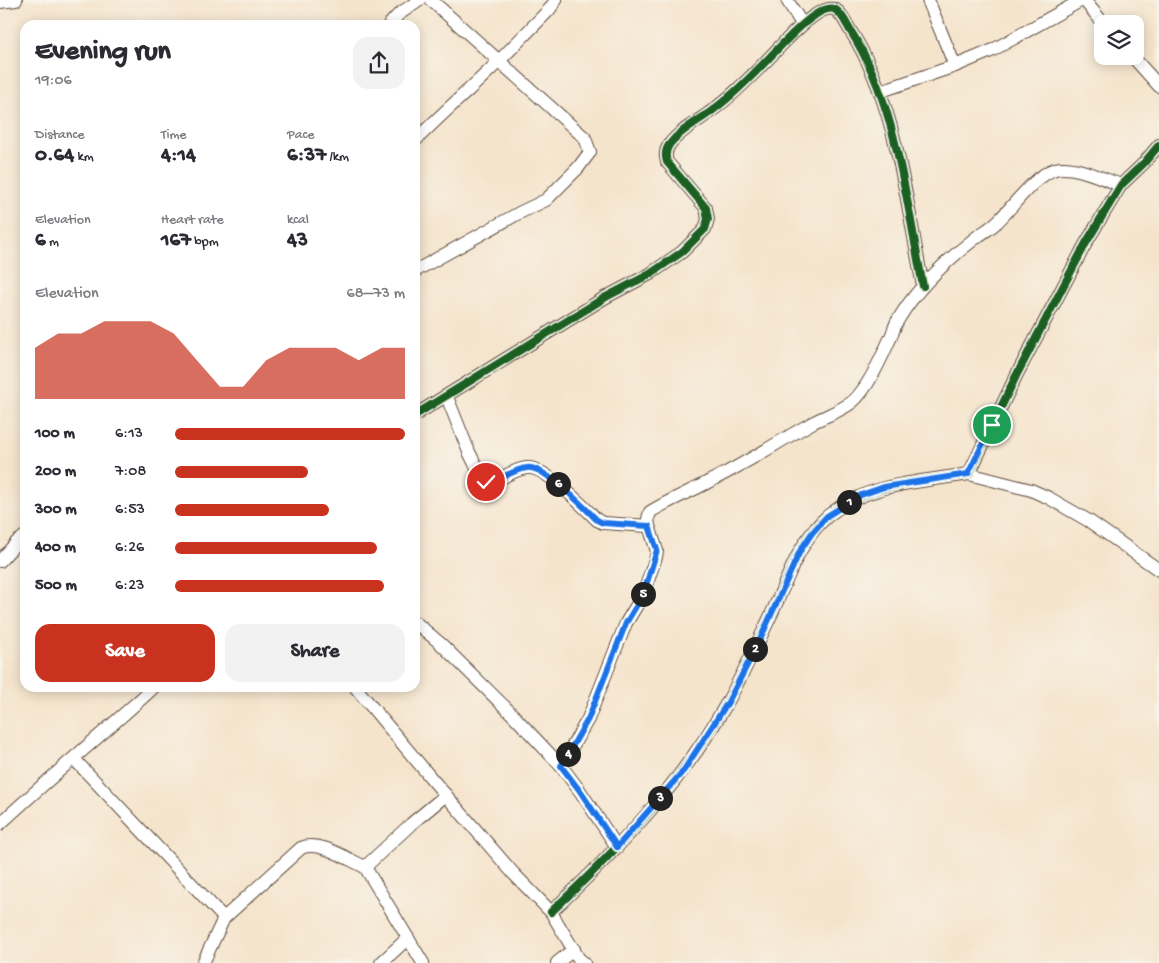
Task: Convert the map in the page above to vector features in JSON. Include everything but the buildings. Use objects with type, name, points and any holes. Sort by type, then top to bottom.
[{"type":"street","points":[[0,2],[16,0]]},
{"type":"street","points":[[394,20],[420,0]]},
{"type":"street","points":[[420,268],[519,212],[546,200],[578,168],[590,152],[585,138],[431,0]]},
{"type":"street","points":[[420,136],[444,111],[476,84],[549,10],[556,0]]},
{"type":"street","points":[[787,0],[802,24]]},
{"type":"street","points":[[928,0],[955,66]]},
{"type":"street","points":[[881,90],[955,66],[991,51],[1083,0],[1096,15]]},
{"type":"street","points":[[420,412],[606,298],[650,274],[682,252],[704,229],[708,219],[706,208],[667,162],[666,150],[690,126],[715,108],[748,78],[802,24],[827,10],[833,9],[840,13],[861,47],[881,90],[903,180],[923,286]]},
{"type":"street","points":[[1140,65],[1159,86]]},
{"type":"street","points":[[968,474],[1016,376],[1086,244],[1121,185],[1144,163],[1159,145]]},
{"type":"street","points":[[561,766],[588,719],[626,623],[643,595],[657,550],[649,526],[650,512],[852,402],[859,395],[879,362],[897,322],[908,304],[923,286],[955,255],[996,224],[1047,173],[1064,168],[1082,171],[1121,185]]},
{"type":"street","points":[[447,397],[469,452],[482,478],[486,482],[492,483],[529,467],[552,479],[597,520],[603,523],[649,526]]},
{"type":"street","points":[[550,912],[617,847],[684,770],[728,702],[757,646],[800,551],[827,516],[861,495],[884,487],[968,474],[1031,490],[1049,498],[1089,521],[1159,570]]},
{"type":"street","points":[[0,561],[20,540]]},
{"type":"street","points":[[420,626],[514,715],[561,766],[617,847]]},
{"type":"street","points":[[0,824],[131,710],[149,692]]},
{"type":"street","points":[[359,692],[513,873],[550,912],[584,963]]},
{"type":"street","points":[[74,759],[224,918]]},
{"type":"street","points":[[365,867],[411,824],[446,795]]},
{"type":"street","points":[[203,963],[224,918],[301,848],[308,845],[320,846],[365,867],[423,963]]},
{"type":"street","points":[[381,963],[408,938]]},
{"type":"street","points":[[557,963],[574,949]]},
{"type":"cycle path","points":[[420,412],[606,297],[650,274],[682,252],[705,229],[708,219],[706,208],[667,162],[666,154],[668,147],[679,135],[735,92],[809,19],[827,9],[834,9],[843,18],[866,59],[879,89],[898,154],[923,286]]},
{"type":"cycle path","points":[[551,912],[625,839],[670,787],[691,759],[728,701],[772,613],[795,560],[819,524],[844,504],[860,496],[913,482],[969,474],[1016,376],[1086,243],[1121,185],[1144,163],[1159,145]]},
{"type":"route","points":[[486,482],[492,483],[529,467],[552,479],[597,520],[603,523],[610,525],[649,526],[657,550],[643,595],[626,623],[603,686],[588,719],[561,766],[617,847],[684,770],[728,702],[757,646],[800,551],[827,516],[861,495],[884,487],[968,474],[992,425]]}]
